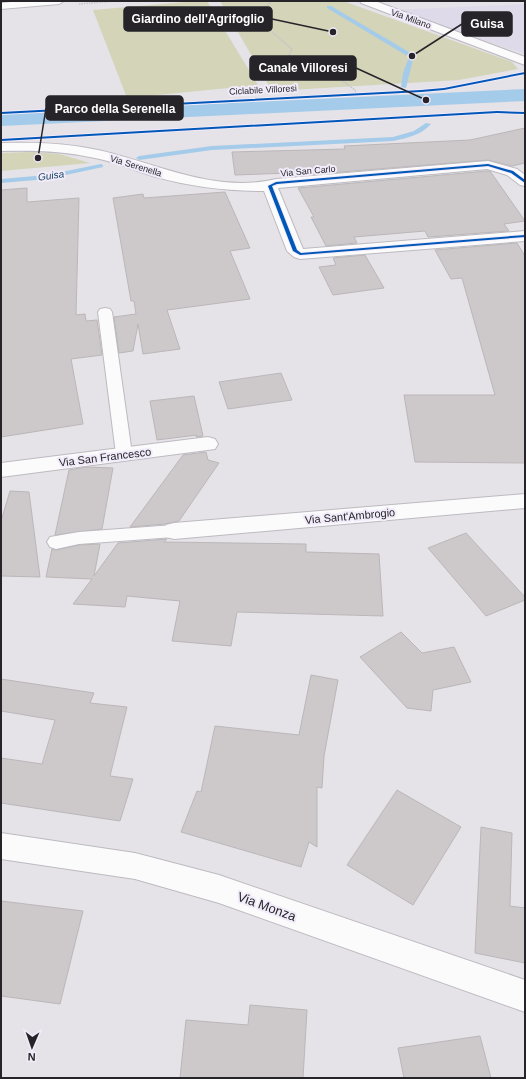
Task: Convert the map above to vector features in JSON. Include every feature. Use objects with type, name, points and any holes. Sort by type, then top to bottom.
[{"type":"street","points":[[1,6],[59,1]]},
{"type":"street","name":"Via Milano","points":[[365,1],[525,61]]},
{"type":"street","name":"Via Serenella","points":[[1,147],[38,146],[69,149],[98,154],[187,180],[224,186],[270,186]]},
{"type":"street","name":"Via San Carlo","points":[[525,182],[507,170],[482,165],[276,183],[270,186],[295,251],[300,254],[525,236]]},
{"type":"street","name":"Via San Francesco","points":[[1,470],[208,444]]},
{"type":"street","name":"Via Sant'Ambrogio","points":[[174,531],[525,501]]},
{"type":"street","name":"Via Monza","points":[[1,846],[135,866],[220,889],[525,996]]},
{"type":"lane","points":[[105,312],[124,454]]},
{"type":"lane","points":[[56,542],[79,538],[174,531]]},
{"type":"path","points":[[272,1],[262,10],[251,14],[256,20],[292,49],[288,57],[296,66],[315,66],[328,69],[355,90],[356,94]]},
{"type":"path","points":[[348,95],[363,94]]},
{"type":"shaded area","points":[[525,4],[525,54],[393,10]]},
{"type":"green space","points":[[207,1],[258,85],[127,98],[93,10]]},
{"type":"green space","points":[[220,1],[343,1],[512,62],[518,69],[459,80],[272,91]]},
{"type":"green space","points":[[32,152],[59,154],[90,163],[1,171],[1,153]]},
{"type":"building","points":[[525,128],[525,163],[512,166],[488,160],[292,176],[290,173],[235,175],[232,152],[345,149],[344,146],[470,140]]},
{"type":"building","points":[[490,171],[525,221],[504,224],[509,231],[428,237],[425,231],[354,237],[357,243],[326,246],[311,217],[314,217],[298,188]]},
{"type":"building","points":[[27,188],[27,202],[79,198],[76,315],[85,314],[86,321],[97,320],[102,355],[71,359],[83,424],[1,437],[1,190]]},
{"type":"building","points":[[225,192],[250,248],[230,251],[250,299],[167,310],[180,349],[143,354],[138,324],[133,351],[119,353],[114,317],[136,314],[134,301],[131,301],[113,198],[143,194],[144,198]]},
{"type":"building","points":[[517,243],[525,256],[525,463],[415,462],[404,395],[495,395],[462,278],[451,279],[435,250]]},
{"type":"building","points":[[365,255],[384,288],[333,295],[319,267],[336,265],[333,258]]},
{"type":"building","points":[[281,373],[292,400],[228,409],[219,382]]},
{"type":"building","points":[[194,396],[203,436],[196,437],[197,435],[157,440],[150,401]]},
{"type":"building","points":[[206,452],[208,460],[219,463],[179,521],[165,524],[130,527],[183,455]]},
{"type":"building","points":[[86,467],[113,468],[102,529],[55,535],[69,470]]},
{"type":"building","points":[[10,491],[29,492],[40,577],[1,576],[1,521]]},
{"type":"building","points":[[466,533],[525,597],[525,600],[486,616],[428,548]]},
{"type":"building","points":[[167,539],[164,542],[306,544],[306,552],[379,554],[383,616],[237,612],[231,646],[172,641],[180,601],[127,596],[125,607],[73,604],[92,579],[46,577],[52,549],[56,550],[79,545],[100,544],[94,576],[118,543]]},
{"type":"building","points":[[401,632],[422,653],[454,647],[471,682],[433,690],[431,711],[407,708],[360,657]]},
{"type":"building","points":[[311,675],[338,680],[324,756],[322,788],[317,787],[317,847],[309,842],[301,867],[181,832],[197,791],[201,792],[215,726],[299,735]]},
{"type":"building","points":[[1,679],[94,693],[90,703],[127,707],[110,776],[133,779],[120,821],[1,803],[1,758],[42,764],[55,720],[1,711]]},
{"type":"building","points":[[397,790],[461,827],[413,905],[347,865]]},
{"type":"building","points":[[481,827],[512,833],[510,906],[525,908],[525,963],[475,953]]},
{"type":"building","points":[[1,901],[83,911],[60,1004],[1,996]]},
{"type":"building","points":[[250,1005],[307,1010],[303,1078],[180,1078],[186,1020],[248,1025]]},
{"type":"building","points":[[480,1036],[491,1078],[404,1078],[398,1048]]},
{"type":"waterway","name":"Guisa","points":[[329,7],[412,56],[406,73],[404,87]]},
{"type":"waterway","points":[[1,120],[525,95]]},
{"type":"waterway","name":"Guisa","points":[[139,158],[212,148],[393,139],[407,136],[421,130],[428,124]]},
{"type":"waterway","name":"Guisa","points":[[1,181],[47,177],[101,166]]},
{"type":"cycle path","name":"Ciclabile Villoresi","points":[[1,113],[421,91],[444,89],[525,73]]},
{"type":"cycle path","points":[[1,140],[497,112],[525,113]]},
{"type":"cycle path","points":[[525,182],[512,172],[488,165],[276,183],[270,186],[295,251],[300,254],[525,236]]},
{"type":"place","name":"Giardino dell'Agrifoglio","points":[[333,32]]},
{"type":"place","name":"Guisa","points":[[412,56]]},
{"type":"place","name":"Canale Villoresi","points":[[426,100]]},
{"type":"place","name":"Parco della Serenella","points":[[38,158]]}]
